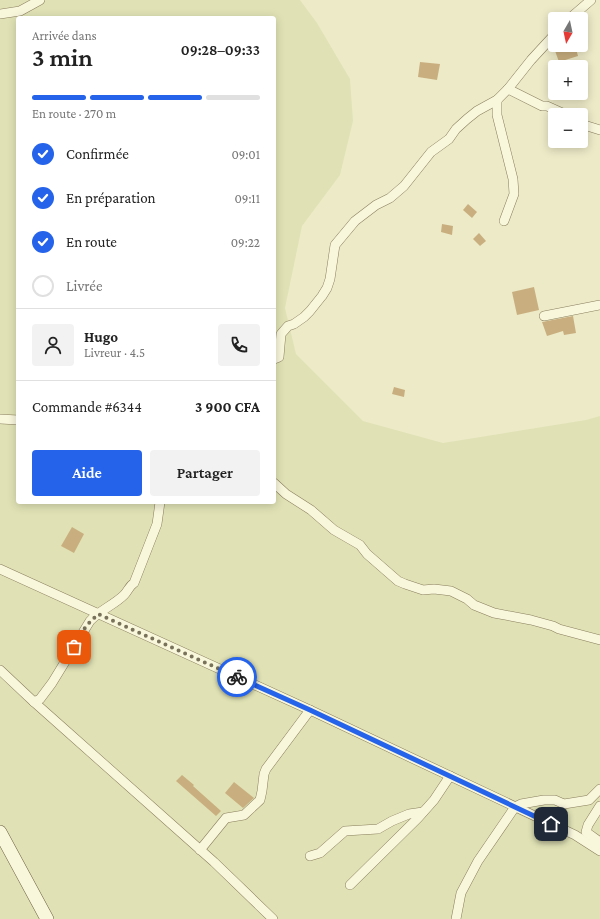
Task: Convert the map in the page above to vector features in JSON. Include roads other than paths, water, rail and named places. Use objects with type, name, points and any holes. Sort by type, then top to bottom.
[{"type":"main road","points":[[0,832],[47,919]]},
{"type":"street","points":[[0,14],[20,11],[40,0]]},
{"type":"street","points":[[577,12],[591,0]]},
{"type":"street","points":[[276,358],[279,357],[281,334],[288,326],[294,324],[310,312],[327,288],[333,266],[332,256],[335,245],[355,221],[376,205],[390,198],[404,186],[431,152],[449,139],[456,129],[477,111],[497,100],[548,42]]},
{"type":"street","points":[[508,89],[542,106],[551,108]]},
{"type":"street","points":[[497,100],[497,115],[513,179],[514,194],[504,220]]},
{"type":"street","points":[[588,126],[600,130]]},
{"type":"street","points":[[544,316],[600,305]]},
{"type":"street","points":[[0,419],[16,420]]},
{"type":"street","points":[[276,485],[286,494],[311,510],[334,530],[360,545],[371,558],[389,571],[398,581],[423,590],[434,589],[451,591],[467,599],[474,605],[494,613],[531,620],[600,640]]},
{"type":"street","points":[[34,702],[40,699],[52,683],[86,626],[98,614],[123,596],[130,585],[134,583],[157,524],[160,504]]},
{"type":"street","points":[[0,569],[310,710],[575,835],[600,850]]},
{"type":"street","points":[[0,670],[200,850],[273,919]]},
{"type":"street","points":[[200,850],[226,818],[244,815],[260,800],[266,768],[310,710]]},
{"type":"street","points":[[350,886],[434,800],[450,776]]},
{"type":"street","points":[[456,919],[461,893],[478,860],[515,807],[521,804],[555,800],[564,804],[571,804],[589,800],[600,789]]},
{"type":"street","points":[[600,806],[588,825],[586,832],[600,842]]},
{"type":"street","points":[[310,856],[320,853],[345,831],[378,830],[392,821],[410,814],[423,812]]}]
